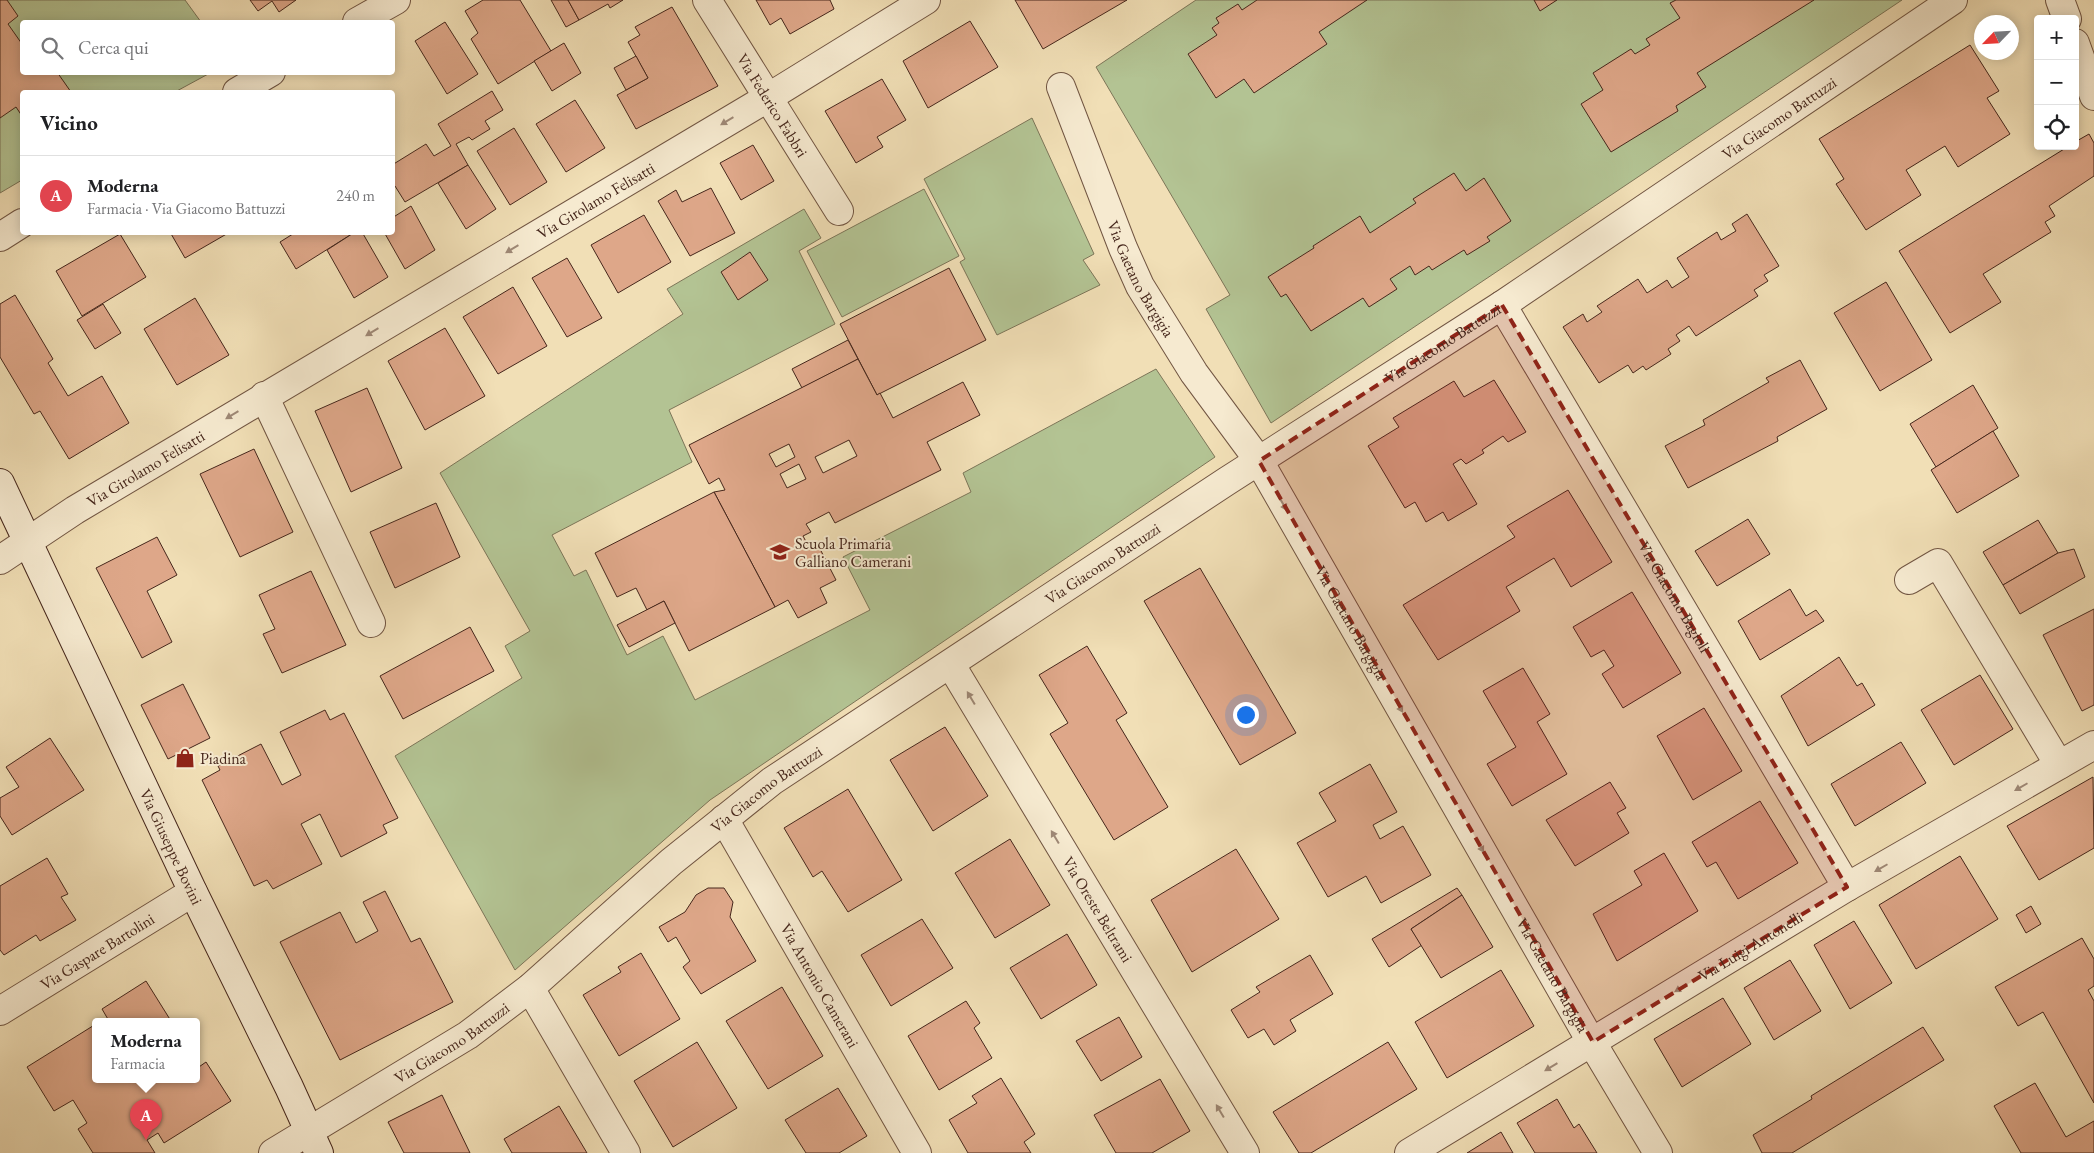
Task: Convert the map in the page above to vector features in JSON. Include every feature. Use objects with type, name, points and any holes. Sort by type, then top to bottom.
[{"type":"street","points":[[361,20],[396,0]]},
{"type":"street","name":"Via Federico Fabbri","points":[[707,0],[839,211]]},
{"type":"street","name":"Via Girolamo Felisatti","points":[[0,560],[28,540],[264,396],[926,0]]},
{"type":"street","name":"Via Giacomo Battuzzi","points":[[273,1153],[314,1142],[468,1035],[530,988],[671,862],[772,781],[1502,305],[1953,0]]},
{"type":"street","points":[[2060,0],[2066,15]]},
{"type":"street","points":[[2079,54],[2094,96]]},
{"type":"street","points":[[240,90],[266,75]]},
{"type":"street","name":"Via Gaetano Bargigia","points":[[1061,87],[1123,248],[1140,286],[1194,373],[1259,462],[1658,1153]]},
{"type":"street","points":[[0,237],[20,224]]},
{"type":"street","name":"Via Giacomo Bagioli","points":[[1502,305],[1848,887]]},
{"type":"street","points":[[264,396],[371,623]]},
{"type":"street","name":"Via Giuseppe Bovini","points":[[0,483],[193,892],[314,1142]]},
{"type":"street","points":[[1909,580],[1938,562],[2059,765]]},
{"type":"street","name":"Via Oreste Beltrami","points":[[951,665],[1245,1153]]},
{"type":"street","name":"Via Luigi Antonelli","points":[[1409,1153],[1848,887],[2094,745]]},
{"type":"street","name":"Via Antonio Camerani","points":[[724,819],[917,1153]]},
{"type":"street","name":"Via Gaspare Bartolini","points":[[0,1011],[193,892]]},
{"type":"street","points":[[530,988],[626,1153]]},
{"type":"highlighted area","points":[[1502,305],[1847,887],[1593,1042],[1259,461]]},
{"type":"green space","points":[[0,0],[185,0],[200,20],[20,20],[20,75],[206,75],[179,90],[20,90],[20,181],[0,193]]},
{"type":"green space","points":[[1196,0],[1902,0],[1271,423],[1206,309],[1230,295],[1096,67]]},
{"type":"green space","points":[[1032,118],[1094,254],[1083,260],[1100,285],[997,335],[960,262],[965,259],[924,179]]},
{"type":"green space","points":[[924,189],[959,256],[842,317],[807,251]]},
{"type":"green space","points":[[804,209],[821,238],[799,251],[835,324],[669,410],[692,462],[552,535],[574,576],[586,570],[627,655],[663,636],[695,700],[870,610],[843,557],[971,492],[963,473],[1156,369],[1215,457],[710,800],[515,970],[395,756],[522,678],[505,646],[530,631],[440,473],[683,314],[667,289]]},
{"type":"building","points":[[0,0],[7,0],[18,16],[8,24],[20,41],[20,75],[59,75],[70,90],[20,90],[20,113],[16,107],[0,118]]},
{"type":"building","points":[[250,0],[296,0],[279,12],[272,1],[258,11]]},
{"type":"building","points":[[483,0],[520,0],[551,51],[498,84],[471,39],[478,33],[465,11]]},
{"type":"building","points":[[551,0],[568,0],[579,20],[566,27]]},
{"type":"building","points":[[568,0],[623,0],[610,8],[608,4],[579,20]]},
{"type":"building","points":[[756,0],[830,0],[834,9],[790,34],[781,18],[770,25]]},
{"type":"building","points":[[1015,0],[1127,0],[1043,49]]},
{"type":"building","points":[[1257,0],[1367,0],[1319,32],[1327,44],[1254,93],[1244,79],[1216,98],[1188,54],[1217,35],[1212,28],[1219,23],[1216,18],[1238,4],[1242,10]]},
{"type":"building","points":[[1534,0],[1557,0],[1540,11]]},
{"type":"building","points":[[1676,0],[1814,0],[1697,73],[1706,87],[1676,106],[1678,111],[1611,152],[1581,104],[1603,90],[1593,73],[1631,49],[1635,54],[1650,45],[1646,39],[1680,18],[1670,3]]},
{"type":"building","points":[[672,7],[718,86],[636,129],[617,95],[648,78],[628,42],[640,35],[635,27]]},
{"type":"building","points":[[970,21],[998,67],[928,108],[903,61]]},
{"type":"building","points":[[445,22],[478,74],[447,94],[415,41]]},
{"type":"building","points":[[564,43],[581,73],[552,91],[534,61]]},
{"type":"building","points":[[1970,45],[1974,51],[1974,60],[1979,60],[1999,91],[1987,98],[2010,134],[1958,167],[1945,146],[1906,170],[1921,195],[1866,230],[1836,184],[1844,179],[1819,139]]},
{"type":"building","points":[[636,56],[648,78],[626,90],[614,68]]},
{"type":"building","points":[[882,79],[906,120],[877,137],[883,147],[856,163],[825,111]]},
{"type":"building","points":[[492,91],[503,110],[485,121],[490,129],[472,140],[469,137],[456,144],[468,165],[405,202],[395,186],[395,163],[426,144],[434,156],[451,146],[438,124]]},
{"type":"building","points":[[575,100],[605,148],[566,172],[536,124]]},
{"type":"building","points":[[514,128],[547,182],[510,205],[477,151]]},
{"type":"building","points":[[2089,134],[2094,143],[2094,176],[2049,206],[2055,216],[2045,222],[2051,232],[1983,274],[2001,302],[1950,333],[1899,251],[2063,150],[2079,150],[2079,140]]},
{"type":"building","points":[[753,145],[774,181],[741,200],[720,163]]},
{"type":"building","points":[[468,165],[496,209],[466,229],[438,183]]},
{"type":"building","points":[[1454,173],[1466,191],[1484,178],[1511,221],[1487,237],[1490,241],[1467,255],[1464,250],[1432,270],[1429,266],[1415,275],[1410,266],[1390,279],[1397,289],[1369,307],[1363,298],[1311,331],[1286,294],[1281,297],[1268,277],[1360,216],[1370,233],[1416,203],[1413,199]]},
{"type":"building","points":[[711,188],[735,233],[690,256],[658,201],[676,190],[682,202]]},
{"type":"building","points":[[411,206],[435,250],[405,269],[386,235],[395,235],[395,216]]},
{"type":"building","points":[[1747,214],[1779,266],[1764,275],[1768,281],[1754,290],[1758,296],[1696,336],[1689,326],[1676,335],[1680,341],[1668,349],[1671,354],[1646,370],[1643,366],[1633,373],[1628,365],[1599,383],[1563,327],[1583,314],[1587,322],[1602,312],[1597,306],[1638,279],[1647,293],[1667,280],[1672,288],[1689,277],[1677,258],[1717,232],[1721,240],[1736,231],[1732,224]]},
{"type":"building","points":[[644,215],[671,262],[618,293],[591,245]]},
{"type":"building","points":[[121,235],[146,277],[82,316],[56,271]]},
{"type":"building","points":[[172,235],[225,235],[185,258]]},
{"type":"building","points":[[291,235],[350,235],[296,269],[280,242]]},
{"type":"building","points":[[350,235],[364,235],[388,277],[354,298],[327,250]]},
{"type":"building","points":[[750,252],[768,280],[738,300],[721,272]]},
{"type":"building","points":[[567,258],[602,318],[567,337],[532,278]]},
{"type":"building","points":[[949,268],[986,340],[877,395],[840,324]]},
{"type":"building","points":[[1886,282],[1932,360],[1880,391],[1834,313]]},
{"type":"building","points":[[513,287],[547,346],[498,374],[463,317]]},
{"type":"building","points":[[15,295],[53,359],[48,363],[68,396],[102,376],[129,423],[69,459],[40,411],[34,414],[0,357],[0,304]]},
{"type":"building","points":[[195,298],[229,355],[177,385],[144,329]]},
{"type":"building","points":[[103,304],[121,333],[95,349],[77,320]]},
{"type":"building","points":[[445,328],[485,396],[425,430],[388,361]]},
{"type":"building","points":[[848,340],[858,359],[802,388],[792,369]]},
{"type":"building","points":[[858,359],[877,395],[880,393],[893,418],[963,382],[980,415],[927,442],[941,470],[835,523],[829,512],[806,524],[811,532],[803,536],[810,549],[818,545],[836,580],[820,588],[827,603],[798,618],[788,600],[775,607],[714,492],[725,490],[719,478],[709,484],[689,445]],"holes":[[[849,440],[857,456],[823,473],[815,457]],[[789,444],[795,457],[776,467],[769,454]],[[799,464],[806,479],[787,488],[780,474]]]},
{"type":"building","points":[[1800,360],[1827,409],[1777,437],[1778,441],[1688,488],[1665,446],[1705,425],[1703,420],[1769,382],[1766,378]]},
{"type":"building","points":[[1494,380],[1526,432],[1508,442],[1503,436],[1482,450],[1484,453],[1466,464],[1461,459],[1453,464],[1477,504],[1448,521],[1443,512],[1426,522],[1415,502],[1405,508],[1368,446],[1399,427],[1393,418],[1454,381],[1464,397]]},
{"type":"building","points":[[1973,385],[1998,428],[1936,467],[1910,424]]},
{"type":"building","points":[[367,388],[402,468],[351,492],[315,411]]},
{"type":"building","points":[[1993,431],[2019,476],[1957,513],[1931,470]]},
{"type":"building","points":[[254,449],[293,532],[240,557],[200,474]]},
{"type":"building","points":[[1568,490],[1612,562],[1571,587],[1554,558],[1506,587],[1520,611],[1438,660],[1403,605],[1515,537],[1507,526]]},
{"type":"building","points":[[714,492],[775,607],[689,651],[664,601],[647,610],[636,588],[617,597],[595,553]]},
{"type":"building","points":[[436,503],[460,557],[395,588],[370,532]]},
{"type":"building","points":[[1748,519],[1770,554],[1717,586],[1695,551]]},
{"type":"building","points":[[2038,520],[2058,553],[2003,585],[1983,552]]},
{"type":"building","points":[[157,537],[177,575],[147,591],[172,642],[142,658],[96,568]]},
{"type":"building","points":[[2074,549],[2085,577],[2020,614],[2003,585],[2058,553]]},
{"type":"building","points":[[1200,568],[1296,733],[1240,765],[1144,601]]},
{"type":"building","points":[[311,571],[346,645],[282,673],[263,634],[275,629],[259,595]]},
{"type":"building","points":[[1790,589],[1806,616],[1816,610],[1824,621],[1760,660],[1738,621]]},
{"type":"building","points":[[1632,592],[1681,673],[1623,708],[1602,674],[1614,666],[1604,650],[1591,657],[1573,627]]},
{"type":"building","points":[[664,601],[675,623],[629,647],[617,625]]},
{"type":"building","points":[[2094,609],[2094,705],[2082,711],[2043,635]]},
{"type":"building","points":[[470,627],[494,671],[403,719],[380,676]]},
{"type":"building","points":[[1087,646],[1127,713],[1116,720],[1168,807],[1114,840],[1050,734],[1068,723],[1039,675]]},
{"type":"building","points":[[1839,657],[1857,686],[1862,683],[1875,705],[1808,746],[1781,696]]},
{"type":"building","points":[[1523,668],[1550,714],[1537,722],[1567,774],[1512,806],[1487,764],[1516,747],[1483,691]]},
{"type":"building","points":[[1980,675],[2013,729],[1954,765],[1921,710]]},
{"type":"building","points":[[183,684],[210,738],[168,759],[141,705]]},
{"type":"building","points":[[1704,708],[1742,771],[1693,800],[1657,736]]},
{"type":"building","points":[[325,710],[330,720],[344,713],[398,818],[383,825],[387,833],[341,857],[320,814],[301,824],[322,864],[273,889],[267,880],[254,886],[202,780],[220,770],[218,766],[261,744],[282,785],[301,775],[280,732]]},
{"type":"building","points":[[945,727],[988,796],[933,831],[890,760]]},
{"type":"building","points":[[50,738],[84,790],[12,835],[0,816],[0,798],[19,787],[6,767]]},
{"type":"building","points":[[1901,742],[1926,783],[1855,826],[1831,784]]},
{"type":"building","points":[[1370,764],[1397,812],[1373,825],[1380,839],[1403,826],[1431,875],[1381,903],[1366,876],[1328,897],[1297,843],[1336,821],[1319,793]]},
{"type":"building","points":[[2093,777],[2094,848],[2039,880],[2007,826]]},
{"type":"building","points":[[1610,782],[1626,808],[1617,813],[1629,833],[1575,866],[1546,820]]},
{"type":"building","points":[[848,789],[902,880],[848,912],[822,871],[813,877],[784,828]]},
{"type":"building","points":[[1760,801],[1798,863],[1738,899],[1716,862],[1707,867],[1692,842]]},
{"type":"building","points":[[1010,839],[1050,905],[995,938],[955,873]]},
{"type":"building","points":[[1236,849],[1279,919],[1192,972],[1151,900]]},
{"type":"building","points":[[1664,853],[1698,911],[1617,961],[1593,914],[1642,885],[1634,871]]},
{"type":"building","points":[[1960,856],[1998,919],[1916,969],[1879,905]]},
{"type":"building","points":[[47,858],[68,894],[61,897],[76,920],[40,941],[36,935],[4,955],[0,950],[0,886]]},
{"type":"building","points":[[708,888],[724,888],[733,902],[730,917],[756,961],[701,994],[683,967],[690,961],[676,937],[668,942],[659,927],[685,912],[696,895]]},
{"type":"building","points":[[1457,888],[1462,895],[1411,929],[1422,945],[1389,967],[1372,939]]},
{"type":"building","points":[[385,891],[411,942],[420,938],[453,1002],[340,1060],[280,942],[340,912],[356,943],[378,931],[363,902]]},
{"type":"building","points":[[1462,895],[1493,947],[1441,978],[1411,929]]},
{"type":"building","points":[[2031,906],[2041,924],[2026,933],[2016,915]]},
{"type":"building","points":[[922,919],[953,968],[891,1006],[861,955]]},
{"type":"building","points":[[1854,921],[1892,983],[1850,1009],[1814,945]]},
{"type":"building","points":[[1067,934],[1097,985],[1041,1019],[1010,968]]},
{"type":"building","points":[[2082,938],[2094,959],[2094,986],[2088,990],[2094,1001],[2094,1103],[2043,1012],[2018,1026],[1995,987]]},
{"type":"building","points":[[641,953],[680,1019],[619,1056],[583,995],[621,972],[618,967]]},
{"type":"building","points":[[1310,955],[1333,994],[1290,1020],[1296,1031],[1274,1045],[1264,1029],[1248,1038],[1231,1010],[1260,992],[1256,987]]},
{"type":"building","points":[[1790,960],[1821,1011],[1774,1040],[1744,988]]},
{"type":"building","points":[[1501,970],[1534,1026],[1447,1078],[1415,1022]]},
{"type":"building","points":[[146,981],[169,1018],[107,1018],[102,1009]]},
{"type":"building","points":[[782,987],[823,1056],[768,1089],[726,1021]]},
{"type":"building","points":[[1723,998],[1751,1044],[1682,1087],[1654,1039]]},
{"type":"building","points":[[966,1001],[980,1023],[974,1028],[992,1058],[939,1090],[908,1036]]},
{"type":"building","points":[[1119,1017],[1142,1057],[1101,1081],[1076,1041]]},
{"type":"building","points":[[92,1026],[92,1083],[200,1083],[200,1066],[206,1062],[231,1101],[164,1143],[158,1133],[147,1140],[155,1153],[93,1153],[78,1129],[87,1123],[73,1100],[54,1111],[27,1067]]},
{"type":"building","points":[[1923,1027],[1944,1060],[1792,1153],[1762,1153],[1753,1135],[1812,1099],[1811,1096]]},
{"type":"building","points":[[697,1042],[737,1108],[673,1147],[634,1081]]},
{"type":"building","points":[[1388,1042],[1417,1089],[1311,1153],[1299,1153],[1273,1112]]},
{"type":"building","points":[[1001,1078],[1035,1134],[1024,1142],[1031,1153],[968,1153],[949,1120],[977,1103],[972,1096]]},
{"type":"building","points":[[1160,1079],[1190,1131],[1152,1153],[1116,1153],[1094,1115]]},
{"type":"building","points":[[2035,1083],[2066,1137],[2094,1121],[2094,1153],[2021,1153],[1994,1106]]},
{"type":"building","points":[[838,1088],[867,1136],[839,1153],[806,1153],[785,1120]]},
{"type":"building","points":[[442,1095],[470,1153],[404,1153],[388,1122]]},
{"type":"building","points":[[1557,1099],[1574,1128],[1579,1124],[1597,1153],[1535,1153],[1517,1123]]},
{"type":"building","points":[[559,1106],[587,1153],[512,1153],[504,1139]]},
{"type":"building","points":[[1501,1132],[1513,1153],[1467,1153]]},
{"type":"place","name":"Scuola Primaria Galliano Camerani","points":[[780,552]]},
{"type":"place","name":"Piadina","points":[[185,758]]},
{"type":"place","name":"Moderna","points":[[146,1140]]}]
